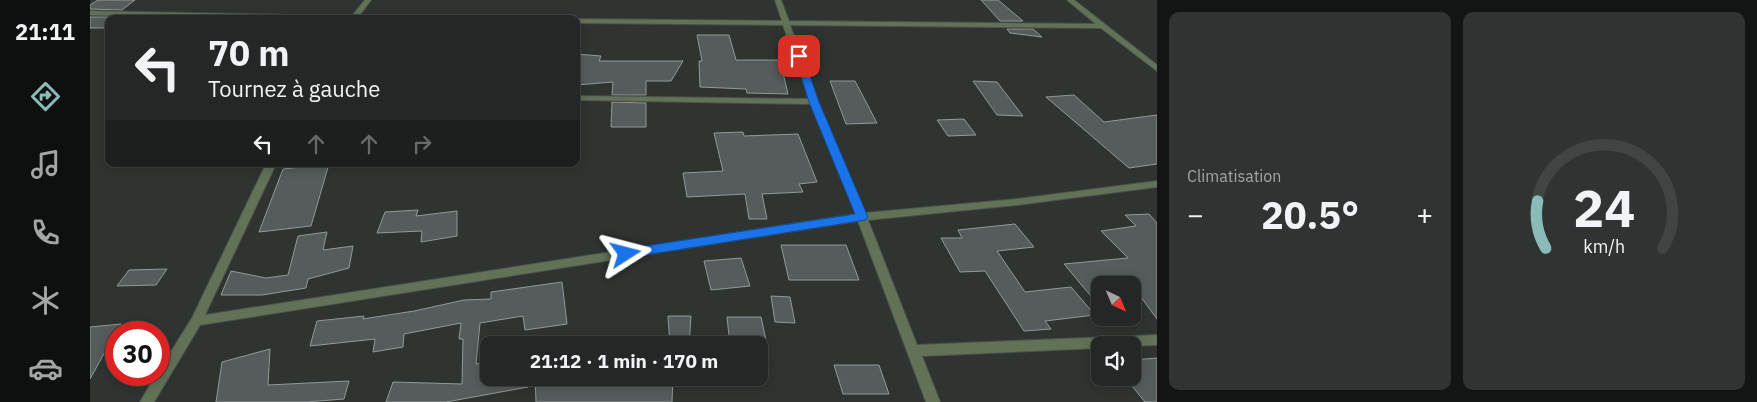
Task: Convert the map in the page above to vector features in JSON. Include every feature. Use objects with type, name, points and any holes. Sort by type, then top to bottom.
[{"type":"street","points":[[356,15],[368,0]]},
{"type":"street","points":[[778,0],[814,102],[862,217],[933,402]]},
{"type":"street","points":[[1070,0],[1157,68]]},
{"type":"street","points":[[90,13],[195,15]]},
{"type":"street","points":[[580,21],[788,25],[1102,26]]},
{"type":"street","points":[[580,98],[814,102]]},
{"type":"street","points":[[147,402],[196,321],[270,167]]},
{"type":"street","points":[[196,321],[862,217],[1017,202],[1157,184]]},
{"type":"street","points":[[913,351],[1157,340]]},
{"type":"building","points":[[98,0],[135,0],[122,10],[90,9],[90,5]]},
{"type":"building","points":[[981,0],[998,0],[1023,21],[1000,21]]},
{"type":"building","points":[[90,17],[105,17],[105,28],[90,28]]},
{"type":"building","points":[[1007,29],[1033,29],[1042,37],[1010,33]]},
{"type":"building","points":[[697,35],[729,35],[736,60],[780,60],[788,94],[747,93],[746,89],[700,87],[699,61],[702,61]]},
{"type":"building","points":[[580,54],[601,56],[599,61],[683,61],[671,81],[646,81],[646,95],[612,95],[613,82],[580,85]]},
{"type":"building","points":[[830,81],[855,81],[877,123],[846,124]]},
{"type":"building","points":[[973,81],[997,82],[1023,116],[997,115]]},
{"type":"building","points":[[1074,95],[1104,122],[1157,115],[1157,164],[1129,168],[1046,97]]},
{"type":"building","points":[[612,102],[646,103],[646,127],[611,127]]},
{"type":"building","points":[[964,119],[976,135],[948,136],[937,120]]},
{"type":"building","points":[[743,132],[744,136],[798,134],[817,182],[799,184],[803,192],[762,194],[767,219],[749,219],[745,194],[687,197],[683,173],[723,171],[714,133]]},
{"type":"building","points":[[328,167],[311,226],[259,232],[283,169]]},
{"type":"building","points":[[418,210],[416,216],[457,211],[457,236],[421,242],[422,231],[377,233],[385,212]]},
{"type":"building","points":[[1149,214],[1157,223],[1157,319],[1141,297],[1141,276],[1091,276],[1091,296],[1064,264],[1128,258],[1101,231],[1136,226],[1125,215]]},
{"type":"building","points":[[1015,224],[1034,247],[997,251],[1025,292],[1071,287],[1091,310],[1091,315],[1045,321],[1051,329],[1024,331],[985,271],[960,272],[941,238],[962,238],[958,230]]},
{"type":"building","points":[[327,232],[323,250],[353,246],[349,268],[308,279],[306,288],[262,295],[221,295],[231,271],[266,278],[288,275],[298,236]]},
{"type":"building","points":[[781,245],[846,245],[859,280],[789,280]]},
{"type":"building","points":[[741,258],[750,286],[711,290],[704,261]]},
{"type":"building","points":[[167,269],[156,285],[117,286],[129,270]]},
{"type":"building","points":[[562,282],[567,324],[525,330],[523,316],[480,323],[476,364],[480,363],[480,386],[528,387],[446,402],[386,402],[393,382],[462,384],[463,339],[459,339],[461,323],[404,334],[403,347],[373,352],[375,339],[310,346],[317,321],[364,316],[363,319],[414,311],[464,300],[491,299],[491,292]]},
{"type":"building","points":[[771,296],[790,297],[795,323],[775,322]]},
{"type":"building","points":[[668,316],[691,316],[690,336],[669,336]]},
{"type":"building","points":[[727,317],[761,317],[765,336],[729,336]]},
{"type":"building","points":[[105,326],[105,352],[90,379],[90,327]]},
{"type":"building","points":[[270,349],[268,385],[349,381],[344,399],[306,402],[216,402],[222,362]]},
{"type":"building","points":[[1157,358],[1157,402],[1145,402],[1132,386],[1141,386],[1141,359]]},
{"type":"building","points":[[834,365],[879,365],[889,394],[843,394]]},
{"type":"building","points":[[535,386],[673,386],[672,402],[536,402]]},
{"type":"route","points":[[626,254],[862,217],[814,102],[799,56]]}]
